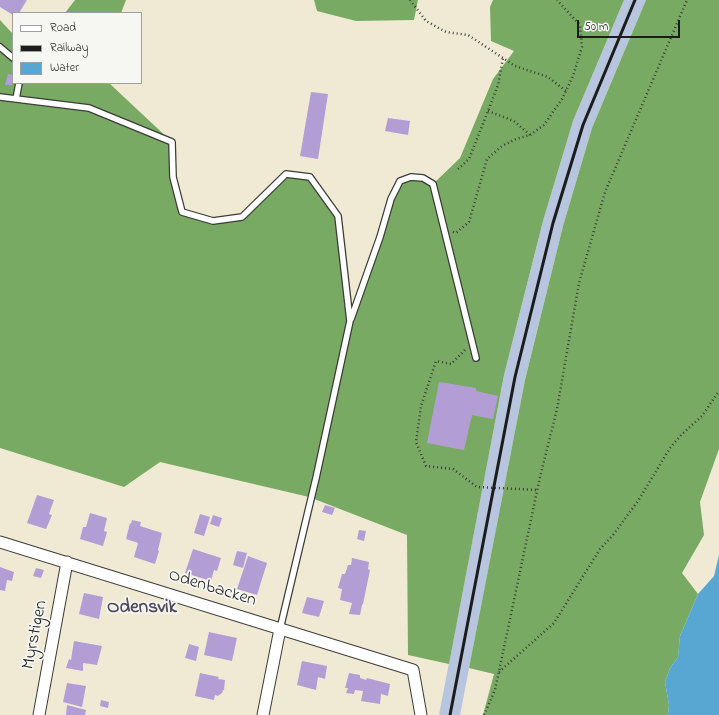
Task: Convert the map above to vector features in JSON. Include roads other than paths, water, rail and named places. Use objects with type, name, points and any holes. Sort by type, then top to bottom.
[{"type":"street","name":"Odenbacken","points":[[0,542],[413,670],[422,715]]},
{"type":"street","name":"Myrstigen","points":[[39,715],[67,562]]},
{"type":"street","points":[[263,715],[280,629]]},
{"type":"lane","points":[[0,47],[12,57]]},
{"type":"lane","points":[[16,99],[19,84]]},
{"type":"lane","points":[[0,97],[89,108],[172,142],[173,177],[182,212],[213,221],[242,217],[286,174],[310,177],[338,216],[350,321]]},
{"type":"lane","points":[[280,629],[316,478],[350,321],[380,237],[391,198],[400,181],[412,177],[424,178],[433,184],[476,358]]},
{"type":"water","points":[[719,555],[719,715],[668,715],[669,705],[665,682],[670,668],[678,657],[680,636],[698,594],[714,576]]},
{"type":"railway","points":[[450,715],[515,377],[553,223],[583,125],[635,0]]},
{"type":"district","name":"Odensvik","points":[[142,609]]}]
